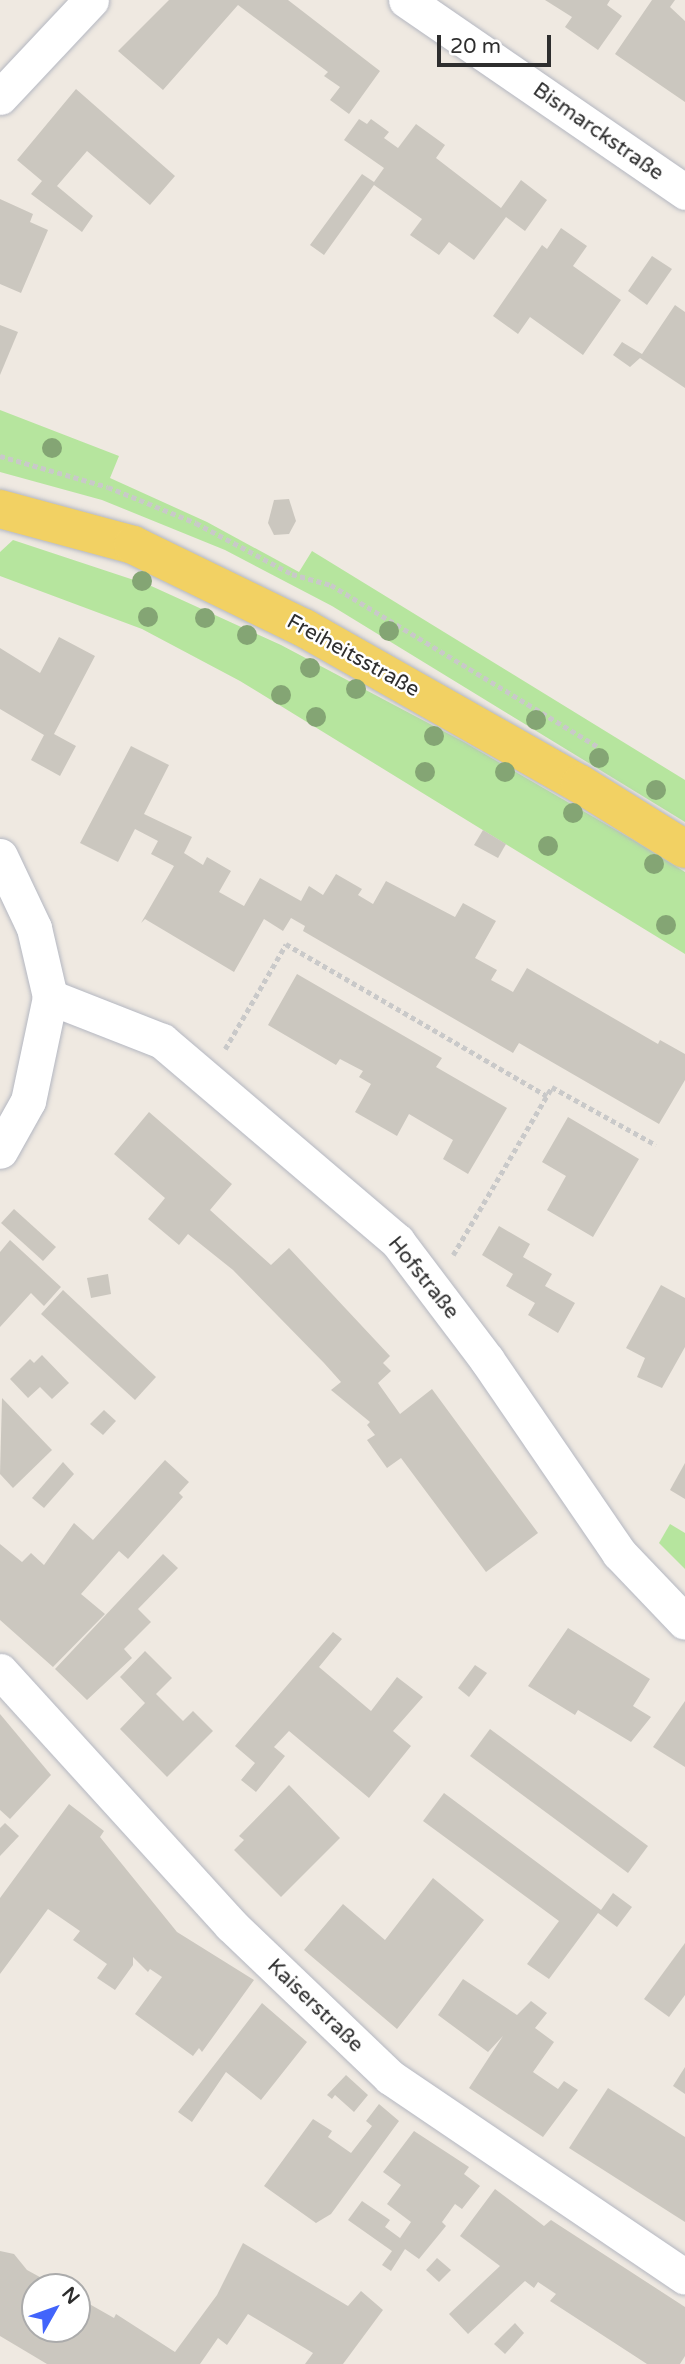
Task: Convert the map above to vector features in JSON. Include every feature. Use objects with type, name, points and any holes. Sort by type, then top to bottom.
[{"type":"main road","name":"Freiheitsstraße","points":[[0,509],[133,545],[304,628],[580,784],[685,849]]},
{"type":"street","points":[[0,97],[91,0]]},
{"type":"street","name":"Bismarckstraße","points":[[406,0],[685,192]]},
{"type":"street","points":[[0,856],[34,929],[50,997],[28,1101],[0,1151]]},
{"type":"street","name":"Hofstraße","points":[[50,997],[162,1041],[397,1241],[488,1360],[619,1553],[685,1622]]},
{"type":"street","name":"Kaiserstraße","points":[[0,1671],[230,1925],[390,2077],[685,2277]]},
{"type":"path","points":[[207,1080],[286,944],[547,1096]]},
{"type":"path","points":[[433,1289],[552,1087],[656,1145]]},
{"type":"green space","points":[[0,410],[119,456],[110,478],[207,522],[299,572],[312,551],[685,780],[685,822],[332,606],[225,550],[102,500],[0,472]]},
{"type":"green space","points":[[13,540],[149,585],[281,645],[464,742],[635,841],[685,872],[685,954],[240,681],[142,629],[0,576],[0,552]]},
{"type":"green space","points":[[670,1524],[685,1533],[685,1569],[659,1543]]},
{"type":"building","points":[[169,0],[288,0],[380,71],[349,114],[330,100],[340,87],[324,76],[328,72],[238,5],[163,90],[118,51]]},
{"type":"building","points":[[545,0],[610,0],[607,5],[622,16],[598,50],[565,27],[572,17]]},
{"type":"building","points":[[652,0],[675,0],[670,7],[685,21],[685,102],[615,54]]},
{"type":"building","points":[[76,89],[175,176],[150,205],[87,151],[57,186],[93,216],[82,232],[31,194],[42,181],[17,160]]},
{"type":"building","points":[[359,119],[367,124],[371,119],[389,132],[384,138],[398,148],[416,124],[445,145],[436,158],[501,208],[521,180],[547,200],[525,231],[506,217],[474,260],[449,242],[439,255],[410,235],[422,219],[374,185],[324,255],[310,245],[362,174],[374,182],[384,168],[344,140]]},
{"type":"building","points":[[0,199],[33,214],[30,222],[48,230],[21,293],[0,284]]},
{"type":"building","points":[[561,228],[587,246],[573,266],[621,300],[583,355],[530,317],[518,334],[493,316],[542,245],[547,249]]},
{"type":"building","points":[[652,256],[672,269],[647,305],[628,291]]},
{"type":"building","points":[[675,305],[685,312],[685,388],[640,358],[630,367],[613,355],[622,342],[642,354]]},
{"type":"building","points":[[0,325],[18,332],[0,375]]},
{"type":"building","points":[[289,499],[296,521],[289,534],[274,535],[268,523],[274,500]]},
{"type":"building","points":[[59,637],[95,656],[54,734],[76,746],[60,776],[31,760],[44,735],[0,709],[0,648],[40,673]]},
{"type":"building","points":[[131,746],[169,765],[144,814],[192,837],[184,853],[203,865],[207,857],[231,871],[219,892],[244,906],[260,878],[301,901],[309,886],[323,895],[336,874],[362,889],[358,895],[373,904],[386,881],[455,917],[463,903],[496,921],[475,958],[497,970],[491,980],[513,992],[527,968],[658,1044],[660,1040],[685,1054],[685,1080],[659,1124],[519,1043],[513,1053],[303,931],[305,926],[291,918],[283,931],[264,919],[234,972],[145,919],[141,923],[174,866],[151,854],[158,841],[135,829],[118,862],[80,843]]},
{"type":"building","points":[[483,830],[506,844],[498,858],[474,845]]},
{"type":"building","points":[[297,974],[442,1058],[436,1067],[507,1108],[468,1174],[443,1159],[453,1140],[409,1114],[397,1136],[355,1112],[371,1084],[359,1077],[363,1071],[340,1059],[336,1065],[268,1025]]},
{"type":"building","points":[[149,1112],[232,1184],[210,1210],[271,1265],[289,1248],[390,1356],[383,1363],[391,1371],[378,1383],[400,1414],[432,1389],[538,1533],[486,1572],[401,1458],[387,1468],[367,1440],[375,1435],[367,1425],[370,1422],[331,1390],[341,1382],[324,1363],[233,1270],[188,1234],[179,1245],[148,1219],[165,1198],[114,1154]]},
{"type":"building","points":[[568,1117],[639,1159],[593,1237],[547,1210],[566,1176],[542,1162]]},
{"type":"building","points":[[14,1209],[56,1247],[43,1261],[1,1223]]},
{"type":"building","points":[[499,1226],[530,1244],[523,1257],[552,1274],[545,1286],[575,1303],[558,1333],[528,1315],[535,1303],[506,1286],[513,1274],[482,1255]]},
{"type":"building","points":[[10,1240],[61,1287],[44,1306],[31,1293],[0,1327],[0,1252]]},
{"type":"building","points":[[108,1274],[111,1294],[91,1298],[87,1278]]},
{"type":"building","points":[[661,1285],[685,1298],[685,1347],[662,1388],[637,1377],[645,1358],[626,1348]]},
{"type":"building","points":[[63,1290],[156,1377],[135,1400],[41,1314]]},
{"type":"building","points":[[42,1355],[69,1383],[52,1399],[40,1387],[28,1398],[10,1379],[30,1359],[34,1363]]},
{"type":"building","points":[[2,1398],[52,1450],[13,1488],[0,1474]]},
{"type":"building","points":[[104,1410],[116,1421],[103,1435],[90,1424]]},
{"type":"building","points":[[165,1460],[189,1482],[179,1493],[183,1497],[128,1559],[119,1551],[81,1594],[105,1614],[53,1667],[0,1620],[0,1544],[22,1562],[31,1553],[44,1565],[74,1523],[93,1540]]},
{"type":"building","points":[[63,1462],[74,1474],[44,1508],[32,1498]]},
{"type":"building","points":[[685,1463],[685,1499],[670,1490]]},
{"type":"building","points":[[163,1554],[178,1568],[138,1609],[151,1622],[124,1649],[132,1658],[87,1700],[55,1669]]},
{"type":"building","points":[[568,1628],[650,1679],[633,1706],[651,1717],[631,1742],[578,1710],[575,1715],[528,1686]]},
{"type":"building","points":[[333,1632],[342,1639],[319,1667],[371,1711],[397,1677],[423,1697],[393,1731],[411,1746],[369,1798],[289,1731],[274,1747],[285,1756],[256,1792],[241,1780],[255,1763],[235,1746]]},
{"type":"building","points":[[145,1651],[172,1678],[156,1694],[183,1721],[193,1711],[213,1731],[167,1777],[120,1729],[145,1703],[120,1677]]},
{"type":"building","points":[[475,1665],[487,1673],[469,1697],[458,1688]]},
{"type":"building","points":[[685,1701],[685,1767],[653,1747]]},
{"type":"building","points":[[0,1714],[51,1775],[10,1819],[0,1810]]},
{"type":"building","points":[[490,1729],[648,1846],[628,1873],[470,1756]]},
{"type":"building","points":[[289,1785],[340,1838],[281,1897],[234,1850],[244,1840],[239,1836]]},
{"type":"building","points":[[444,1793],[601,1910],[613,1893],[632,1907],[617,1927],[598,1913],[549,1979],[527,1964],[559,1921],[423,1821]]},
{"type":"building","points":[[69,1804],[104,1831],[100,1837],[177,1932],[254,1980],[202,2052],[199,2048],[193,2056],[135,2014],[162,1977],[150,1969],[148,1972],[133,1957],[133,1965],[115,1990],[97,1978],[107,1964],[73,1940],[80,1931],[48,1909],[0,1974],[0,1898]]},
{"type":"building","points":[[5,1823],[19,1836],[0,1856],[0,1828]]},
{"type":"building","points":[[433,1878],[484,1920],[397,2029],[304,1950],[343,1904],[385,1940]]},
{"type":"building","points":[[685,1943],[685,1995],[669,2017],[644,1999]]},
{"type":"building","points":[[463,1979],[517,2015],[531,2001],[547,2013],[535,2028],[554,2042],[533,2072],[558,2089],[564,2081],[578,2090],[543,2137],[469,2088],[503,2036],[488,2052],[438,2015]]},
{"type":"building","points":[[262,2003],[307,2042],[261,2100],[226,2072],[192,2122],[178,2112]]},
{"type":"building","points":[[685,2067],[685,2094],[673,2086]]},
{"type":"building","points":[[346,2075],[368,2095],[354,2112],[335,2095],[332,2099],[327,2095]]},
{"type":"building","points":[[608,2088],[685,2137],[685,2222],[569,2148]]},
{"type":"building","points":[[379,2104],[399,2121],[331,2214],[316,2223],[264,2186],[313,2119],[332,2131],[328,2137],[351,2153],[372,2126],[366,2121]]},
{"type":"building","points":[[414,2131],[469,2167],[464,2174],[480,2186],[462,2209],[455,2204],[442,2222],[446,2226],[419,2259],[405,2249],[391,2271],[382,2265],[392,2251],[348,2220],[362,2201],[390,2220],[385,2227],[400,2238],[411,2222],[387,2204],[401,2185],[383,2172]]},
{"type":"building","points":[[495,2189],[544,2226],[551,2220],[685,2307],[685,2356],[680,2364],[647,2364],[550,2301],[556,2294],[538,2282],[534,2288],[525,2281],[468,2334],[449,2314],[500,2266],[460,2236]]},
{"type":"building","points":[[243,2243],[348,2306],[361,2291],[383,2310],[343,2364],[305,2364],[313,2353],[248,2314],[227,2345],[218,2338],[200,2364],[47,2364],[0,2336],[0,2251],[14,2254],[32,2273],[21,2273],[21,2343],[91,2343],[91,2305],[114,2318],[116,2314],[175,2352],[217,2295]]},
{"type":"building","points":[[437,2258],[451,2270],[439,2282],[426,2270]]},
{"type":"building","points":[[515,2323],[524,2333],[505,2354],[494,2344]]}]
